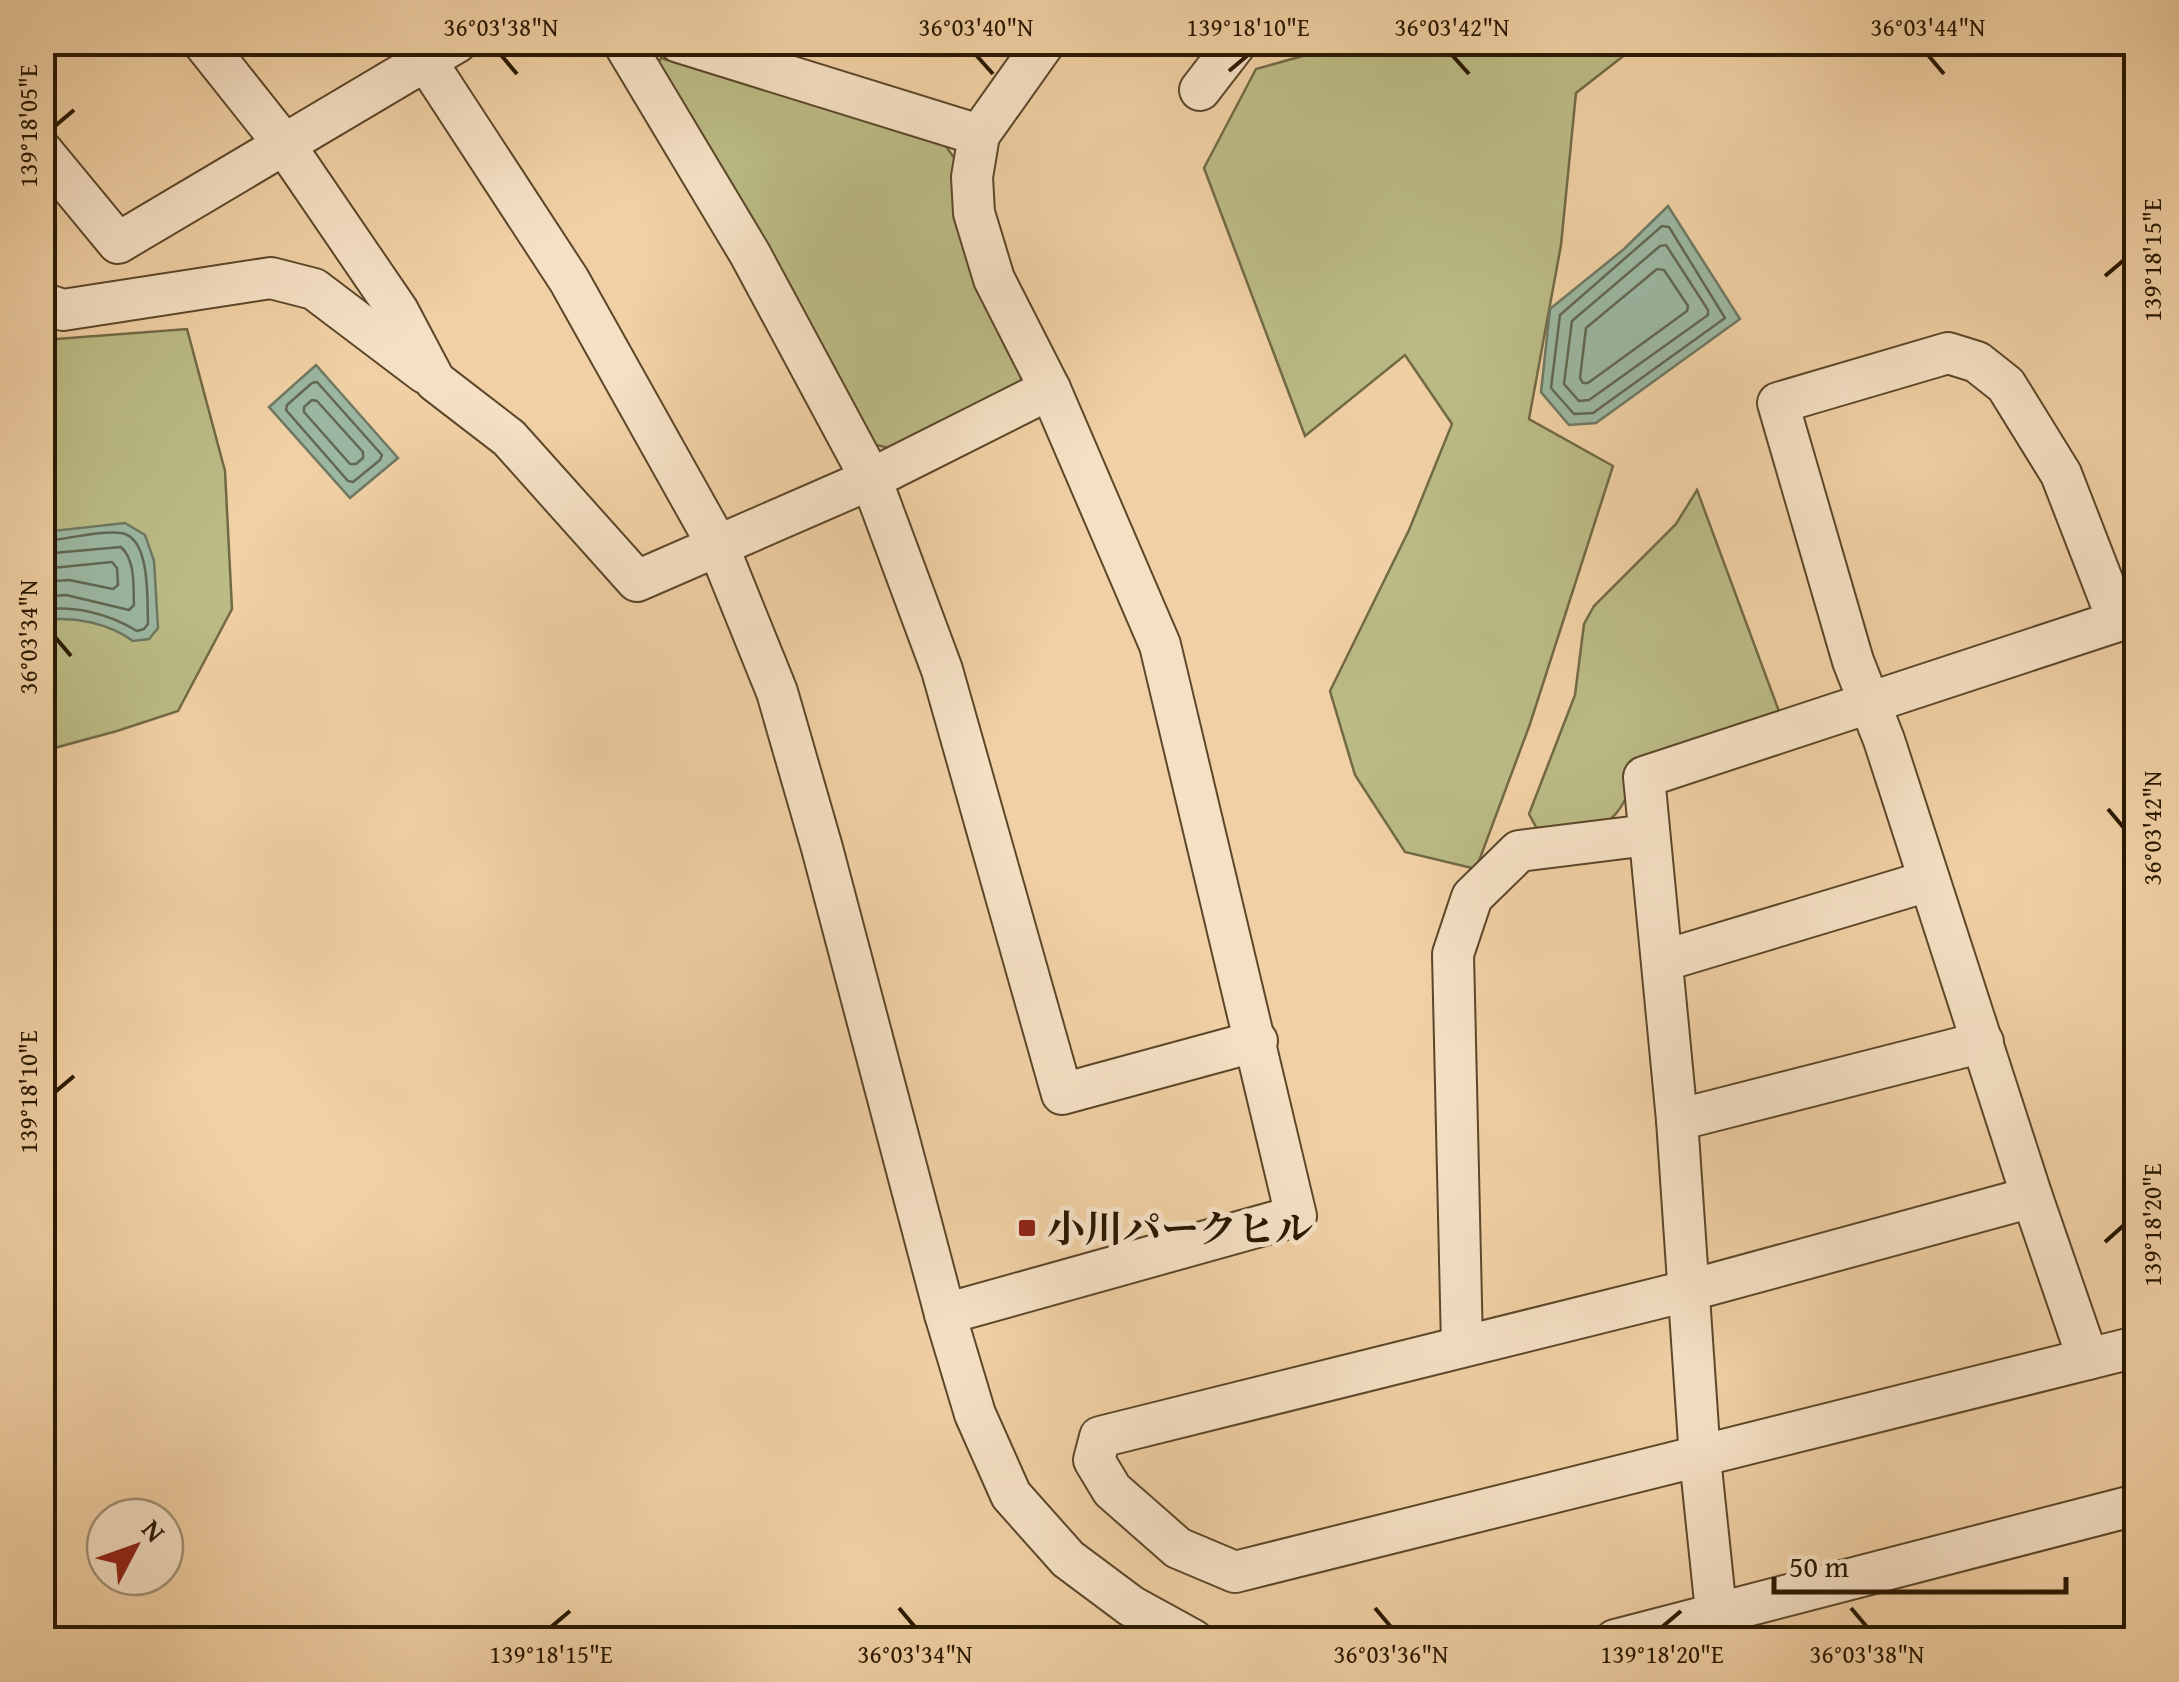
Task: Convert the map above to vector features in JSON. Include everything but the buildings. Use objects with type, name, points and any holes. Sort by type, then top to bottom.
[{"type":"street","points":[[202,42],[284,144],[398,310],[434,381]]},
{"type":"street","points":[[623,42],[750,254],[871,478],[942,670],[1062,1094],[1257,1041]]},
{"type":"street","points":[[680,42],[979,135]]},
{"type":"street","points":[[945,1314],[1296,1216],[1160,645],[1050,389],[994,279],[974,213],[972,177],[979,135],[1046,42]]},
{"type":"street","points":[[1200,90],[1236,42]]},
{"type":"street","points":[[42,151],[118,243],[284,144],[431,49],[569,280],[718,546],[777,692],[945,1314],[975,1414],[1010,1496],[1068,1559],[1131,1606],[1193,1640]]},
{"type":"street","points":[[42,302],[63,310],[271,278],[314,289],[509,438],[638,580],[871,478],[1050,389]]},
{"type":"street","points":[[1719,1626],[1700,1458],[1677,1120],[1644,777],[1869,703],[2127,618],[2061,474],[2006,385],[1977,362],[1948,353],[1778,403],[1853,661],[1869,703],[2088,1358]]},
{"type":"street","points":[[1462,1346],[1453,954],[1461,922],[1472,896],[1519,852],[1648,835]]},
{"type":"street","points":[[1662,961],[1928,881]]},
{"type":"street","points":[[1677,1120],[1983,1042]]},
{"type":"street","points":[[2032,1197],[1688,1291],[1100,1437],[1094,1460],[1112,1490],[1178,1548],[1234,1572],[2136,1347]]},
{"type":"street","points":[[1614,1640],[1719,1626],[2136,1504]]},
{"type":"green space","points":[[1349,43],[1640,43],[1576,93],[1561,245],[1529,419],[1613,466],[1530,724],[1476,869],[1405,852],[1355,775],[1330,691],[1409,530],[1452,424],[1405,355],[1305,436],[1204,168],[1256,69]]},
{"type":"green space","points":[[661,58],[945,145],[955,159],[1029,374],[1017,395],[889,448],[872,444],[654,70]]},
{"type":"green space","points":[[187,329],[225,471],[232,609],[178,711],[43,751],[43,334],[56,339]]},
{"type":"green space","points":[[1697,490],[1780,714],[1629,789],[1619,810],[1592,835],[1537,829],[1529,814],[1575,695],[1584,624],[1594,606],[1676,524]]},
{"type":"water","points":[[1668,206],[1740,319],[1596,423],[1569,425],[1541,392],[1550,309],[1624,249]]},
{"type":"water","points":[[316,365],[398,458],[350,498],[269,407]]},
{"type":"water","points":[[125,523],[145,535],[154,561],[158,628],[149,639],[133,641],[102,625],[79,620],[43,620],[43,532]]},
{"type":"place","name":"小川パークヒル","points":[[1027,1228]]}]
